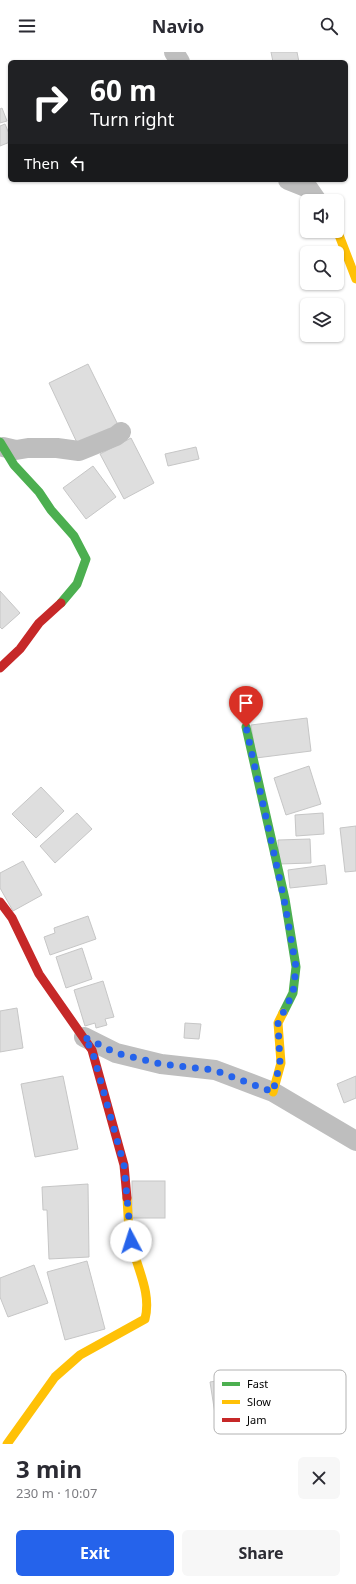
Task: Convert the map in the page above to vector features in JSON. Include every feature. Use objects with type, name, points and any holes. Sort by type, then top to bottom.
[{"type":"street","points":[[293,182],[308,188],[312,194]]},
{"type":"street","points":[[340,238],[356,279]]},
{"type":"street","points":[[2,445],[16,450],[28,448],[56,448],[79,452],[116,436],[121,432]]},
{"type":"street","points":[[0,668],[20,649],[39,623],[54,611],[77,584],[86,560],[74,536],[51,510],[39,492],[14,465],[2,445]]},
{"type":"street","points":[[246,727],[284,899],[296,967],[293,993],[278,1023],[280,1063],[273,1092]]},
{"type":"street","points":[[0,902],[12,918],[39,974],[92,1050],[124,1165],[131,1241],[144,1284],[147,1311],[145,1319],[80,1355],[55,1377],[7,1444]]},
{"type":"street","points":[[84,1037],[116,1053],[161,1064],[214,1070],[273,1092],[356,1141]]},
{"type":"building","points":[[271,52],[297,52],[299,60],[273,60]]},
{"type":"building","points":[[2,108],[7,121],[0,123],[0,109]]},
{"type":"building","points":[[5,124],[8,131],[8,143],[0,146],[0,126]]},
{"type":"building","points":[[88,364],[119,427],[79,447],[49,383]]},
{"type":"building","points":[[131,438],[154,483],[124,499],[100,454]]},
{"type":"building","points":[[196,447],[199,459],[168,466],[165,454]]},
{"type":"building","points":[[93,466],[116,497],[86,519],[63,488]]},
{"type":"building","points":[[0,591],[20,613],[2,629],[0,627]]},
{"type":"building","points":[[307,718],[311,751],[256,758],[251,725]]},
{"type":"building","points":[[309,766],[321,804],[286,815],[274,778]]},
{"type":"building","points":[[41,787],[64,811],[36,838],[12,814]]},
{"type":"building","points":[[77,813],[92,829],[55,863],[40,846]]},
{"type":"building","points":[[323,813],[324,834],[296,836],[295,815]]},
{"type":"building","points":[[356,826],[356,871],[345,872],[340,828]]},
{"type":"building","points":[[310,839],[311,863],[279,864],[278,840]]},
{"type":"building","points":[[23,861],[42,895],[13,911],[0,888],[0,873]]},
{"type":"building","points":[[325,865],[327,884],[290,888],[288,870]]},
{"type":"building","points":[[88,916],[96,939],[50,955],[44,937],[55,933],[54,928]]},
{"type":"building","points":[[82,948],[92,979],[66,988],[56,957]]},
{"type":"building","points":[[103,981],[114,1017],[105,1019],[107,1025],[96,1028],[95,1023],[85,1026],[74,990]]},
{"type":"building","points":[[17,1008],[23,1048],[0,1052],[0,1011]]},
{"type":"building","points":[[185,1023],[201,1024],[199,1039],[184,1038]]},
{"type":"building","points":[[63,1076],[78,1149],[35,1157],[21,1084]]},
{"type":"building","points":[[356,1076],[356,1098],[344,1103],[337,1084]]},
{"type":"building","points":[[132,1181],[165,1181],[165,1218],[132,1218]]},
{"type":"building","points":[[88,1184],[89,1257],[49,1259],[47,1210],[43,1210],[42,1187]]},
{"type":"building","points":[[87,1261],[105,1329],[65,1340],[47,1272]]},
{"type":"building","points":[[34,1265],[48,1303],[8,1317],[0,1297],[0,1278]]},
{"type":"building","points":[[214,1381],[214,1408],[210,1382]]},
{"type":"traffic: fast","points":[[0,442],[14,465],[39,492],[51,510],[74,536],[86,559],[77,584],[61,603]]},
{"type":"traffic: fast","points":[[246,727],[285,899],[296,967],[293,993],[283,1013]]},
{"type":"traffic: slow","points":[[340,238],[356,279]]},
{"type":"traffic: slow","points":[[273,1092],[281,1063],[278,1023],[283,1013]]},
{"type":"traffic: slow","points":[[7,1444],[55,1377],[80,1355],[145,1319],[147,1309],[145,1289],[131,1241],[127,1198]]},
{"type":"traffic: jam","points":[[0,668],[20,649],[39,623],[61,603]]},
{"type":"traffic: jam","points":[[0,902],[12,918],[39,974],[92,1050],[124,1165],[127,1198]]},
{"type":"route","points":[[131,1241],[124,1165],[92,1050],[84,1037],[116,1053],[161,1064],[214,1070],[273,1092],[280,1063],[278,1023],[293,993],[296,967],[284,899],[246,727]]}]
